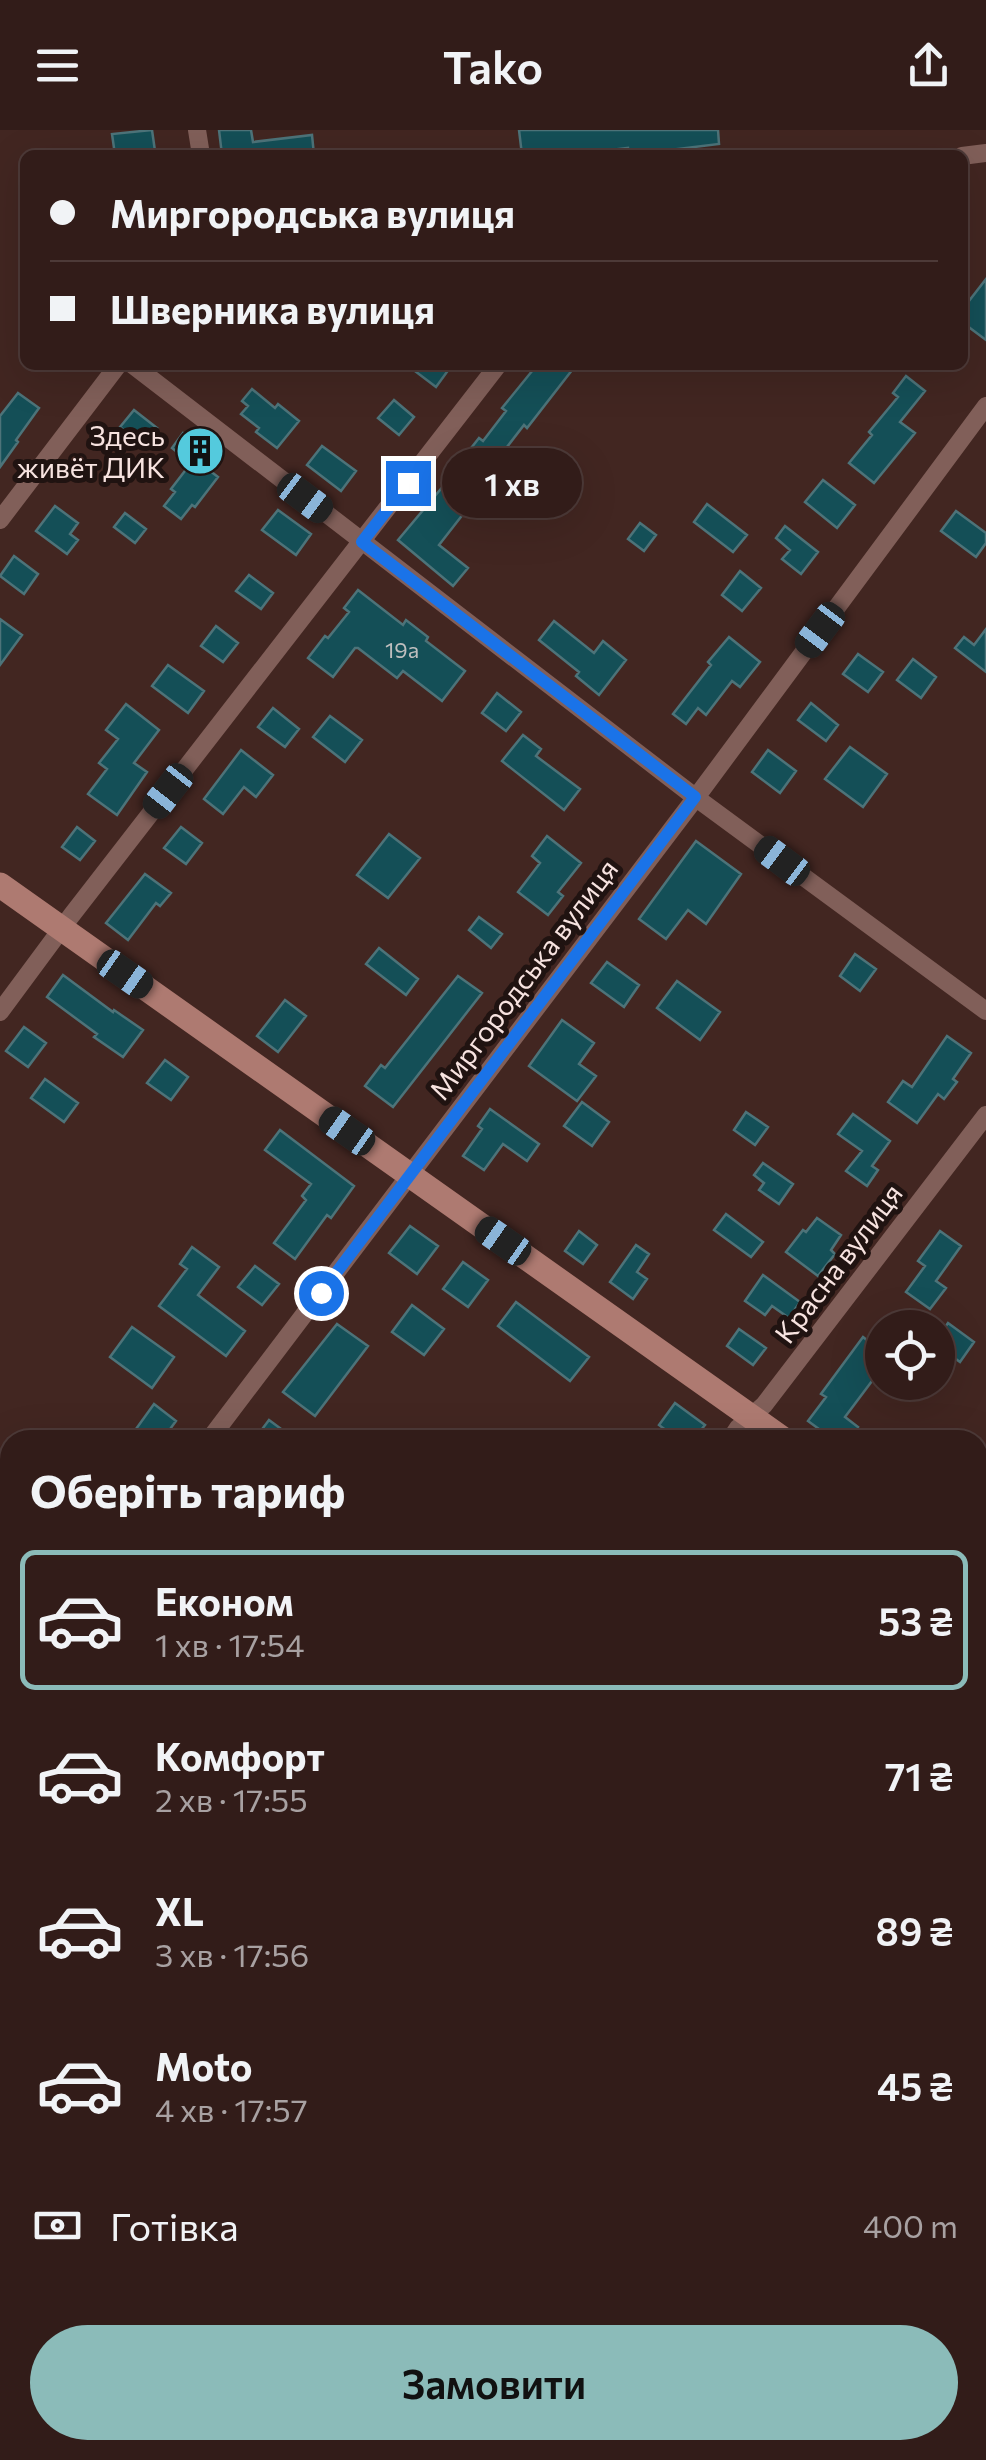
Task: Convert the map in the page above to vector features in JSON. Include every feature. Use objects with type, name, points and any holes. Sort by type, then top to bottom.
[{"type":"street","points":[[0,520],[114,370]]},
{"type":"street","points":[[139,370],[695,797],[986,1011]]},
{"type":"street","points":[[0,1012],[494,370]]},
{"type":"street","name":"Миргородська вулиця","points":[[217,1430],[986,406]]},
{"type":"street","points":[[0,885],[770,1430]]},
{"type":"street","name":"Красна вулиця","points":[[739,1430],[764,1406],[986,1115]]},
{"type":"building","points":[[152,130],[155,150],[114,150],[112,134]]},
{"type":"building","points":[[219,130],[251,130],[253,142],[312,135],[314,150],[221,150]]},
{"type":"building","points":[[519,130],[718,130],[719,144],[670,150],[521,150]]},
{"type":"building","points":[[986,279],[986,340],[968,326],[968,302]]},
{"type":"building","points":[[414,370],[448,370],[436,387]]},
{"type":"building","points":[[533,370],[572,370],[486,474],[464,457],[479,438],[483,441],[506,411],[502,408]]},
{"type":"building","points":[[906,376],[925,391],[900,422],[915,433],[874,483],[849,463],[898,397],[893,393]]},
{"type":"building","points":[[252,389],[299,421],[277,448],[241,414],[248,406],[242,401]]},
{"type":"building","points":[[18,393],[39,408],[0,467],[0,416]]},
{"type":"building","points":[[394,400],[414,417],[399,435],[378,418]]},
{"type":"building","points":[[134,410],[157,428],[143,446],[120,427]]},
{"type":"building","points":[[183,433],[204,450],[196,460],[218,477],[181,519],[164,506],[175,492],[171,489],[191,463],[172,448]]},
{"type":"building","points":[[322,446],[356,471],[341,491],[307,465]]},
{"type":"building","points":[[823,480],[855,505],[837,528],[805,502]]},
{"type":"building","points":[[445,484],[471,504],[439,545],[468,568],[453,586],[398,540]]},
{"type":"building","points":[[707,504],[747,535],[733,552],[694,522]]},
{"type":"building","points":[[55,506],[78,523],[70,534],[78,540],[67,554],[36,531]]},
{"type":"building","points":[[278,510],[311,534],[296,555],[262,530]]},
{"type":"building","points":[[956,511],[986,533],[986,543],[976,557],[941,531]]},
{"type":"building","points":[[125,513],[146,529],[135,543],[114,527]]},
{"type":"building","points":[[640,523],[656,535],[644,551],[628,539]]},
{"type":"building","points":[[785,526],[818,552],[801,574],[782,559],[790,550],[776,538]]},
{"type":"building","points":[[14,556],[38,574],[24,594],[0,576]]},
{"type":"building","points":[[740,571],[761,588],[742,611],[722,595]]},
{"type":"building","points":[[249,575],[273,593],[261,609],[236,591]]},
{"type":"building","points":[[358,590],[403,625],[406,620],[465,671],[442,701],[403,671],[397,678],[358,648],[333,677],[308,658],[349,612],[344,608]]},
{"type":"building","points":[[0,619],[22,635],[0,665]]},
{"type":"building","points":[[554,621],[594,653],[603,641],[626,660],[599,695],[576,676],[579,672],[539,640]]},
{"type":"building","points":[[216,626],[238,643],[223,662],[201,646]]},
{"type":"building","points":[[986,629],[986,672],[955,648],[964,637],[974,645]]},
{"type":"building","points":[[729,637],[760,662],[740,687],[732,681],[706,715],[698,708],[686,724],[673,714]]},
{"type":"building","points":[[858,654],[883,672],[868,692],[843,674]]},
{"type":"building","points":[[913,659],[936,677],[921,698],[897,680]]},
{"type":"building","points":[[168,665],[204,691],[188,713],[152,686]]},
{"type":"building","points":[[497,693],[521,712],[506,731],[482,713]]},
{"type":"building","points":[[811,703],[838,725],[826,741],[798,720]]},
{"type":"building","points":[[126,704],[159,730],[134,763],[147,772],[117,815],[88,794],[107,769],[99,763],[118,739],[106,730]]},
{"type":"building","points":[[273,708],[299,729],[285,747],[258,727]]},
{"type":"building","points":[[330,716],[362,740],[345,762],[313,737]]},
{"type":"building","points":[[523,735],[541,749],[536,756],[580,789],[564,810],[502,761]]},
{"type":"building","points":[[850,747],[887,774],[863,807],[825,779]]},
{"type":"building","points":[[241,750],[273,775],[256,797],[244,787],[223,814],[204,799]]},
{"type":"building","points":[[768,750],[796,771],[780,793],[752,772]]},
{"type":"building","points":[[77,827],[95,841],[80,860],[62,847]]},
{"type":"building","points":[[181,827],[202,843],[186,864],[164,848]]},
{"type":"building","points":[[389,834],[420,858],[388,898],[357,875]]},
{"type":"building","points":[[547,836],[581,863],[558,892],[563,896],[548,915],[518,892],[540,863],[532,856]]},
{"type":"building","points":[[696,841],[741,874],[706,924],[688,910],[666,939],[639,919]]},
{"type":"building","points":[[145,874],[171,893],[160,906],[156,903],[128,940],[106,923]]},
{"type":"building","points":[[479,917],[502,934],[491,948],[469,930]]},
{"type":"building","points":[[379,948],[418,979],[406,995],[366,964]]},
{"type":"building","points":[[855,954],[876,969],[860,991],[840,976]]},
{"type":"building","points":[[607,962],[639,985],[624,1007],[591,983]]},
{"type":"building","points":[[63,975],[143,1030],[123,1057],[47,997]]},
{"type":"building","points":[[458,976],[482,993],[393,1107],[365,1086],[381,1065],[385,1068]]},
{"type":"building","points":[[677,981],[720,1012],[700,1040],[657,1008]]},
{"type":"building","points":[[285,1000],[306,1016],[278,1052],[257,1036]]},
{"type":"building","points":[[562,1020],[594,1043],[579,1064],[596,1076],[577,1101],[529,1066]]},
{"type":"building","points":[[24,1027],[46,1043],[28,1067],[6,1051]]},
{"type":"building","points":[[947,1036],[971,1053],[944,1099],[938,1094],[917,1123],[888,1102],[903,1081],[912,1087]]},
{"type":"building","points":[[165,1060],[188,1077],[171,1100],[147,1083]]},
{"type":"building","points":[[45,1079],[78,1103],[64,1122],[31,1098]]},
{"type":"building","points":[[582,1102],[609,1122],[592,1146],[564,1126]]},
{"type":"building","points":[[490,1109],[539,1144],[527,1161],[503,1144],[484,1170],[463,1156],[482,1129],[478,1126]]},
{"type":"building","points":[[746,1112],[768,1127],[755,1145],[734,1130]]},
{"type":"building","points":[[853,1114],[890,1141],[872,1166],[878,1170],[867,1186],[846,1171],[862,1151],[838,1134]]},
{"type":"building","points":[[280,1130],[354,1186],[295,1259],[274,1243],[306,1200],[302,1196],[311,1184],[265,1150]]},
{"type":"building","points":[[763,1163],[793,1184],[779,1204],[759,1190],[764,1183],[754,1175]]},
{"type":"building","points":[[726,1214],[763,1242],[751,1257],[714,1230]]},
{"type":"building","points":[[817,1218],[841,1235],[831,1250],[835,1254],[818,1276],[786,1252]]},
{"type":"building","points":[[410,1226],[438,1246],[417,1274],[389,1253]]},
{"type":"building","points":[[579,1231],[597,1245],[583,1264],[565,1251]]},
{"type":"building","points":[[940,1231],[961,1246],[936,1281],[946,1288],[930,1309],[906,1292],[925,1266],[918,1261]]},
{"type":"building","points":[[636,1245],[649,1254],[637,1272],[647,1279],[633,1299],[610,1282]]},
{"type":"building","points":[[192,1247],[219,1267],[198,1295],[245,1331],[226,1356],[159,1306],[187,1269],[180,1264]]},
{"type":"building","points":[[463,1262],[488,1280],[468,1307],[443,1289]]},
{"type":"building","points":[[255,1266],[279,1284],[262,1305],[238,1287]]},
{"type":"building","points":[[763,1275],[800,1302],[789,1318],[772,1306],[765,1315],[745,1301]]},
{"type":"building","points":[[516,1302],[589,1357],[570,1381],[498,1326]]},
{"type":"building","points":[[412,1305],[444,1329],[424,1355],[392,1332]]},
{"type":"building","points":[[337,1324],[368,1346],[315,1416],[283,1392]]},
{"type":"building","points":[[132,1327],[174,1357],[152,1388],[110,1357]]},
{"type":"building","points":[[955,1328],[974,1342],[960,1362],[955,1358]]},
{"type":"building","points":[[739,1329],[766,1348],[753,1365],[727,1346]]},
{"type":"building","points":[[863,1337],[865,1390],[845,1417],[858,1427],[856,1430],[820,1430],[808,1421],[826,1397],[821,1394]]},
{"type":"building","points":[[675,1403],[705,1425],[701,1430],[666,1430],[659,1425]]},
{"type":"building","points":[[154,1404],[176,1421],[169,1430],[136,1429]]},
{"type":"building","points":[[269,1420],[282,1430],[262,1430]]},
{"type":"place","name":"Здесь живёт ДИК","points":[[200,451]]},
{"type":"route","points":[[321,1293],[695,797],[362,542],[408,483]]}]
